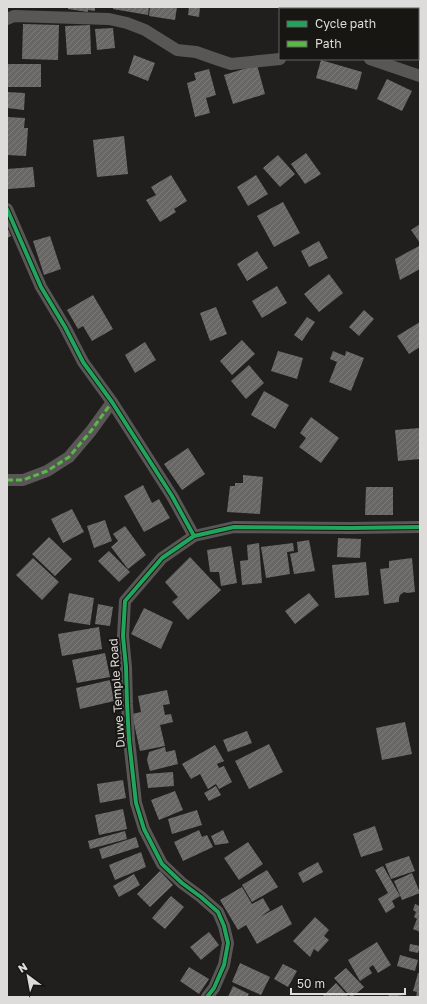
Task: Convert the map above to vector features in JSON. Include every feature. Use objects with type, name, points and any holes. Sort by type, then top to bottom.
[{"type":"street","points":[[7,19],[14,16],[109,19],[128,23],[145,30],[177,50],[196,52],[231,64],[279,59]]},
{"type":"street","points":[[373,60],[420,76]]},
{"type":"street","points":[[7,209],[41,287],[65,327],[83,362],[112,402],[172,496],[194,536]]},
{"type":"street","points":[[7,480],[23,480],[29,478],[47,471],[69,457],[91,431],[112,402]]},
{"type":"street","name":"Duwe Temple Road","points":[[207,997],[214,988],[224,965],[228,943],[224,926],[218,912],[202,897],[182,883],[162,864],[144,828],[136,803],[129,740],[126,667],[123,636],[125,601],[162,558],[194,536],[234,528],[420,527]]},
{"type":"building","points":[[68,7],[95,7],[95,11],[88,10],[88,12],[68,9]]},
{"type":"building","points":[[113,7],[149,7],[148,15],[113,9]]},
{"type":"building","points":[[150,7],[177,7],[175,20],[149,16]]},
{"type":"building","points":[[189,7],[200,7],[199,17],[188,15]]},
{"type":"building","points":[[23,24],[59,25],[58,60],[22,59]]},
{"type":"building","points":[[90,25],[91,54],[67,55],[65,26]]},
{"type":"building","points":[[113,28],[115,48],[97,50],[95,29]]},
{"type":"building","points":[[134,55],[155,63],[148,81],[128,73]]},
{"type":"building","points":[[321,60],[362,72],[357,90],[316,78]]},
{"type":"building","points":[[7,64],[41,64],[41,87],[7,87]]},
{"type":"building","points":[[257,65],[265,94],[233,104],[224,75]]},
{"type":"building","points":[[209,69],[216,95],[206,98],[210,113],[195,117],[187,83],[196,80],[194,73]]},
{"type":"building","points":[[387,79],[412,91],[402,111],[377,99]]},
{"type":"building","points":[[7,92],[25,93],[24,110],[7,108]]},
{"type":"building","points":[[7,117],[25,118],[24,128],[28,128],[26,156],[7,155]]},
{"type":"building","points":[[124,136],[128,174],[97,177],[93,140]]},
{"type":"building","points":[[306,153],[321,174],[305,184],[291,164]]},
{"type":"building","points":[[278,155],[295,174],[280,187],[263,168]]},
{"type":"building","points":[[33,167],[35,187],[8,189],[7,169]]},
{"type":"building","points":[[171,175],[187,201],[174,209],[176,212],[160,222],[146,200],[156,195],[151,187]]},
{"type":"building","points":[[256,175],[268,194],[248,206],[237,187]]},
{"type":"building","points":[[283,202],[300,233],[274,247],[257,216]]},
{"type":"building","points":[[420,224],[420,243],[411,230]]},
{"type":"building","points":[[7,227],[11,236],[7,238]]},
{"type":"building","points":[[50,236],[61,269],[44,275],[33,241]]},
{"type":"building","points":[[319,241],[328,258],[309,267],[301,251]]},
{"type":"building","points":[[419,246],[420,269],[400,280],[395,259]]},
{"type":"building","points":[[257,251],[268,268],[247,281],[237,264]]},
{"type":"building","points":[[329,274],[343,293],[319,312],[304,294]]},
{"type":"building","points":[[277,286],[287,303],[262,318],[252,301]]},
{"type":"building","points":[[93,295],[113,329],[92,341],[83,326],[78,329],[67,310]]},
{"type":"building","points":[[216,307],[227,334],[210,341],[200,313]]},
{"type":"building","points":[[364,310],[374,319],[359,336],[349,327]]},
{"type":"building","points":[[307,317],[315,322],[302,341],[294,335]]},
{"type":"building","points":[[420,322],[420,347],[409,354],[397,336]]},
{"type":"building","points":[[242,340],[255,354],[232,375],[220,361]]},
{"type":"building","points":[[145,342],[156,360],[135,373],[125,355]]},
{"type":"building","points":[[278,351],[303,358],[297,379],[271,371]]},
{"type":"building","points":[[333,351],[345,356],[346,351],[364,358],[351,391],[329,382],[337,362],[330,359]]},
{"type":"building","points":[[249,365],[264,383],[246,399],[231,381]]},
{"type":"building","points":[[264,391],[289,405],[275,429],[251,415]]},
{"type":"building","points":[[311,417],[339,438],[321,463],[299,447],[306,438],[300,433]]},
{"type":"building","points":[[420,428],[420,459],[398,461],[395,430]]},
{"type":"building","points":[[188,448],[205,474],[182,490],[164,464]]},
{"type":"building","points":[[243,475],[263,477],[260,514],[227,512],[230,486],[235,486],[235,483],[243,483]]},
{"type":"building","points":[[143,485],[152,503],[159,499],[170,518],[144,532],[124,496]]},
{"type":"building","points":[[366,487],[393,487],[393,515],[365,515]]},
{"type":"building","points":[[72,509],[84,532],[63,543],[51,519]]},
{"type":"building","points":[[105,520],[112,541],[94,548],[87,526]]},
{"type":"building","points":[[125,526],[146,555],[128,569],[111,547],[118,541],[113,534]]},
{"type":"building","points":[[49,537],[72,559],[55,576],[32,554]]},
{"type":"building","points":[[338,538],[361,539],[360,558],[337,557]]},
{"type":"building","points":[[309,540],[315,571],[294,574],[290,554],[298,552],[297,542]]},
{"type":"building","points":[[259,543],[262,583],[242,585],[240,561],[248,560],[247,545]]},
{"type":"building","points":[[293,543],[294,551],[287,552],[290,574],[266,578],[261,547]]},
{"type":"building","points":[[231,546],[237,583],[221,586],[219,572],[210,572],[207,550]]},
{"type":"building","points":[[109,551],[130,572],[119,582],[98,561]]},
{"type":"building","points":[[190,557],[221,590],[188,620],[172,602],[178,597],[165,582]]},
{"type":"building","points":[[33,558],[59,582],[42,600],[16,575]]},
{"type":"building","points":[[412,558],[415,592],[404,592],[400,595],[399,602],[384,604],[380,569],[389,568],[389,561]]},
{"type":"building","points":[[366,562],[369,595],[335,598],[332,565]]},
{"type":"building","points":[[69,593],[94,598],[90,625],[64,621]]},
{"type":"building","points":[[309,593],[319,605],[295,624],[285,611]]},
{"type":"building","points":[[98,604],[113,607],[110,626],[95,624]]},
{"type":"building","points":[[144,608],[173,622],[161,649],[131,634]]},
{"type":"building","points":[[99,627],[102,649],[62,656],[58,634]]},
{"type":"building","points":[[105,653],[110,677],[77,683],[72,660]]},
{"type":"building","points":[[110,680],[114,701],[80,709],[76,688]]},
{"type":"building","points":[[167,690],[170,704],[163,705],[165,715],[171,714],[173,722],[160,725],[165,746],[140,751],[132,714],[141,712],[138,696]]},
{"type":"building","points":[[405,722],[412,754],[382,760],[376,728]]},
{"type":"building","points":[[247,731],[252,743],[228,752],[223,740]]},
{"type":"building","points":[[269,744],[283,772],[249,789],[235,761]]},
{"type":"building","points":[[215,745],[224,761],[217,764],[219,768],[224,766],[232,782],[219,789],[216,784],[208,789],[200,774],[191,779],[182,764]]},
{"type":"building","points":[[165,747],[166,752],[175,750],[178,764],[150,771],[147,760],[149,752]]},
{"type":"building","points":[[173,772],[174,786],[148,788],[146,774]]},
{"type":"building","points":[[123,780],[126,798],[100,803],[97,784]]},
{"type":"building","points":[[216,786],[221,795],[209,801],[204,793]]},
{"type":"building","points":[[175,791],[183,810],[159,820],[151,800]]},
{"type":"building","points":[[123,809],[127,829],[99,835],[95,815]]},
{"type":"building","points":[[197,810],[202,825],[172,834],[168,819]]},
{"type":"building","points":[[375,826],[383,850],[361,857],[353,834]]},
{"type":"building","points":[[199,830],[202,837],[207,835],[213,847],[183,861],[174,842]]},
{"type":"building","points":[[223,830],[229,843],[215,845],[211,836]]},
{"type":"building","points":[[125,831],[127,839],[90,849],[88,841]]},
{"type":"building","points":[[136,837],[139,847],[102,859],[99,849]]},
{"type":"building","points":[[248,842],[263,864],[239,880],[224,858]]},
{"type":"building","points":[[141,852],[146,867],[115,880],[109,865]]},
{"type":"building","points":[[409,856],[415,871],[391,879],[385,864]]},
{"type":"building","points":[[318,862],[323,872],[303,883],[298,873]]},
{"type":"building","points":[[383,866],[400,896],[392,901],[395,907],[386,913],[378,899],[388,893],[375,870]]},
{"type":"building","points":[[267,870],[278,887],[252,902],[242,885]]},
{"type":"building","points":[[160,871],[173,885],[150,907],[137,894]]},
{"type":"building","points":[[412,873],[420,893],[402,900],[394,881]]},
{"type":"building","points":[[134,874],[140,885],[119,897],[113,886]]},
{"type":"building","points":[[242,887],[252,904],[263,898],[270,910],[260,917],[282,905],[292,924],[257,944],[246,925],[238,930],[220,900]]},
{"type":"building","points":[[171,896],[184,907],[165,929],[152,918]]},
{"type":"building","points":[[415,904],[420,906],[420,932],[413,929],[417,919],[414,917],[416,912],[413,910]]},
{"type":"building","points":[[315,917],[329,930],[324,936],[329,940],[318,952],[314,949],[310,957],[293,941]]},
{"type":"building","points":[[209,932],[219,945],[201,960],[190,947]]},
{"type":"building","points":[[377,942],[391,965],[378,973],[373,965],[369,968],[372,973],[360,981],[348,960]]},
{"type":"building","points":[[410,944],[420,946],[418,953],[409,951]]},
{"type":"building","points":[[400,955],[418,960],[415,971],[397,966]]},
{"type":"building","points":[[240,963],[270,977],[261,995],[232,982]]},
{"type":"building","points":[[283,964],[297,971],[288,987],[274,979]]},
{"type":"building","points":[[189,967],[209,979],[199,994],[180,981]]},
{"type":"building","points":[[346,968],[364,987],[352,997],[334,978]]},
{"type":"building","points":[[418,973],[420,974],[420,997],[416,997],[417,992],[413,991]]},
{"type":"building","points":[[336,983],[349,997],[322,997]]},
{"type":"building","points":[[233,986],[249,994],[247,997],[228,997]]},
{"type":"building","points":[[389,994],[404,996],[404,997],[388,997]]},
{"type":"marked path","points":[[7,480],[23,480],[47,471],[69,457],[91,431],[112,402]]},
{"type":"cycle path","points":[[7,209],[41,287],[65,327],[83,362],[112,402],[172,496],[194,536]]},
{"type":"cycle path","points":[[207,997],[214,988],[224,965],[228,943],[224,926],[218,912],[182,883],[162,864],[144,829],[136,803],[129,740],[126,667],[123,636],[125,601],[162,558],[194,536],[234,527],[420,527]]}]
